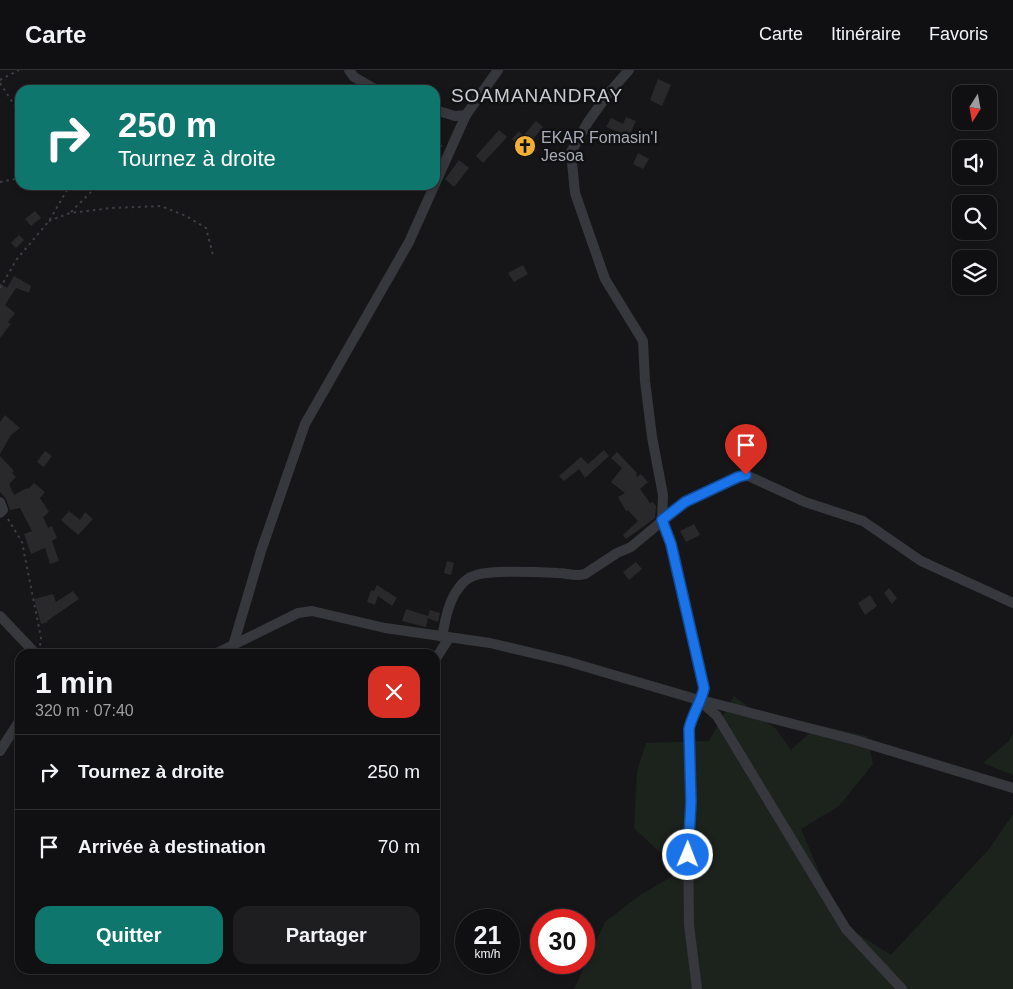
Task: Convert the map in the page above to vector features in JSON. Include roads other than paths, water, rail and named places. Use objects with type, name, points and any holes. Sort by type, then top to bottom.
[{"type":"street","points":[[350,70],[354,77],[368,85]]},
{"type":"street","points":[[440,173],[466,115],[498,70]]},
{"type":"street","points":[[629,70],[608,94],[570,152],[576,193],[605,279],[643,341],[645,381],[652,437],[663,495],[662,520],[671,544],[704,688],[691,719],[689,729],[691,802],[688,838],[689,926],[697,989]]},
{"type":"street","points":[[440,112],[455,116],[466,115]]},
{"type":"street","points":[[233,646],[261,551],[305,424],[409,242],[432,190]]},
{"type":"street","points":[[440,649],[445,638],[452,600],[458,589],[467,579],[476,575],[502,572],[558,573],[581,576],[617,553],[631,547],[685,502],[746,475],[805,502],[863,521],[921,561],[1013,603]]},
{"type":"street","points":[[227,649],[298,613],[307,611],[385,628],[490,643],[566,661],[699,700],[855,740],[1013,788]]},
{"type":"street","points":[[0,616],[37,649]]},
{"type":"street","points":[[699,700],[717,716],[846,929],[902,989]]},
{"type":"street","points":[[0,751],[15,728]]},
{"type":"place","name":"EKAR Fomasin'I Jesoa","points":[[525,146]]},
{"type":"district","name":"SOAMANANDRAY","points":[[537,95]]}]
